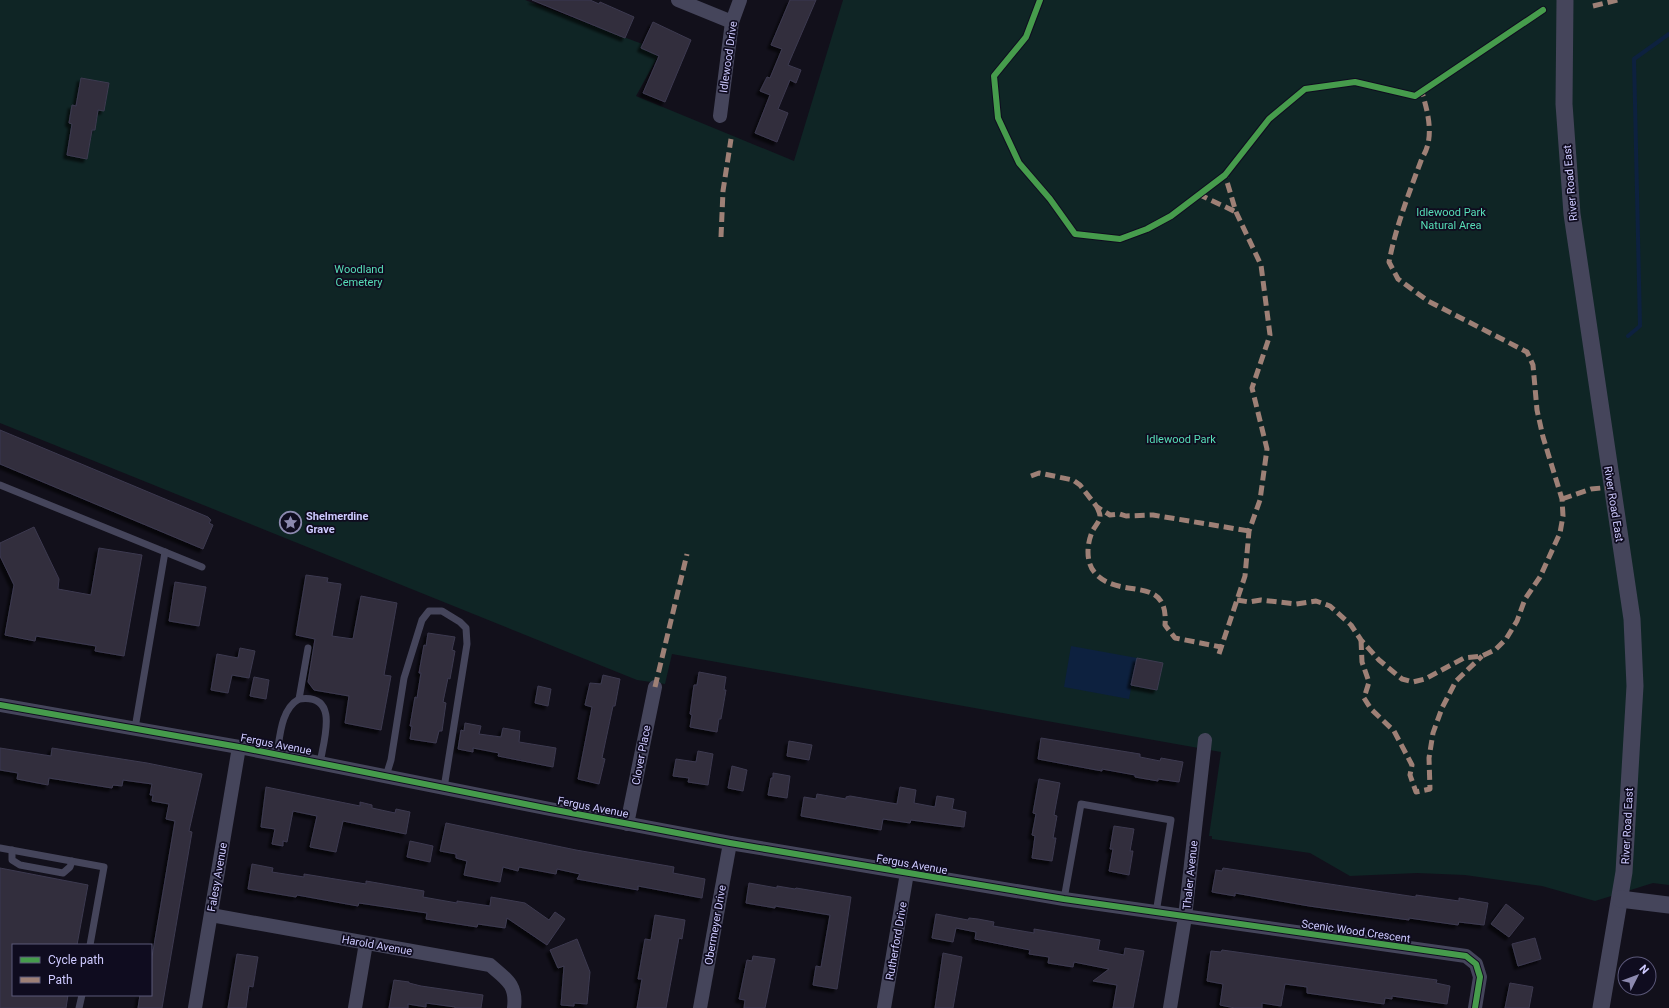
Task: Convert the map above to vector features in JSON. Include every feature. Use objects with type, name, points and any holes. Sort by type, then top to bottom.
[{"type":"street","points":[[678,0],[732,22]]},
{"type":"street","name":"Idlewood Drive","points":[[720,116],[732,22],[740,0]]},
{"type":"street","name":"River Road East","points":[[1566,0],[1564,104],[1572,214],[1632,619],[1635,686],[1624,872],[1601,1008]]},
{"type":"street","name":"Clover Place","points":[[627,824],[655,687]]},
{"type":"street","name":"Fergus Avenue","points":[[0,705],[240,747],[730,843],[1064,899],[1185,917]]},
{"type":"street","name":"Thaler Avenue","points":[[1170,1008],[1185,917],[1205,740]]},
{"type":"street","name":"Falesy Avenue","points":[[195,1008],[240,747]]},
{"type":"street","name":"Obermeyer Drive","points":[[700,1008],[730,843]]},
{"type":"street","name":"Rutherford Drive","points":[[884,1008],[907,873]]},
{"type":"street","points":[[1620,899],[1669,905]]},
{"type":"street","name":"Harold Avenue","points":[[211,915],[490,965],[511,983],[514,1008]]},
{"type":"street","name":"Scenic Wood Crescent","points":[[1185,917],[1466,956],[1476,964],[1480,977],[1475,1008]]},
{"type":"street","points":[[355,1008],[366,943]]},
{"type":"lane","points":[[0,485],[202,567]]},
{"type":"lane","points":[[135,728],[165,552]]},
{"type":"lane","points":[[386,776],[391,760],[404,678],[422,620],[429,611],[442,611],[460,622],[466,628],[444,788]]},
{"type":"lane","points":[[299,699],[308,648]]},
{"type":"lane","points":[[276,754],[287,710],[292,703],[299,699],[311,697],[320,702],[327,716],[320,763]]},
{"type":"lane","points":[[1064,899],[1081,804],[1171,820],[1156,913]]},
{"type":"lane","points":[[0,848],[104,867],[90,944]]},
{"type":"lane","points":[[12,850],[12,860],[20,865],[63,873],[70,867],[72,861]]},
{"type":"lane","points":[[79,1008],[82,996]]},
{"type":"green space","points":[[0,0],[525,0],[661,51],[636,96],[794,161],[843,0],[1669,0],[1669,885],[1653,883],[1595,901],[1542,886],[1465,875],[1417,873],[1350,876],[1310,853],[1212,839],[1212,836],[1209,836],[1221,752],[672,654],[665,684],[637,680],[0,423]]},
{"type":"water","points":[[1071,646],[1137,658],[1129,699],[1064,687]]},
{"type":"building","points":[[532,0],[590,0],[599,4],[600,2],[634,17],[625,38]]},
{"type":"building","points":[[790,0],[816,0],[788,65],[801,70],[796,83],[790,80],[778,109],[788,113],[777,142],[755,133],[770,95],[760,91],[767,77],[770,78],[782,49],[771,45]]},
{"type":"building","points":[[653,22],[691,40],[665,102],[643,93],[659,56],[641,48]]},
{"type":"building","points":[[81,78],[109,83],[104,111],[98,110],[95,130],[92,130],[87,159],[67,155],[72,124],[69,123],[72,105],[76,106]]},
{"type":"building","points":[[0,430],[208,517],[211,520],[209,523],[213,525],[203,549],[0,464]]},
{"type":"building","points":[[34,527],[59,579],[58,589],[91,595],[99,548],[142,555],[124,656],[95,651],[96,646],[36,636],[35,641],[5,635],[14,585],[0,556],[0,543]]},
{"type":"building","points":[[306,575],[328,578],[327,582],[341,584],[332,636],[353,639],[361,596],[397,603],[384,675],[391,676],[381,730],[345,723],[349,696],[314,690],[308,682],[315,639],[296,635]]},
{"type":"building","points":[[175,582],[206,587],[199,626],[169,621]]},
{"type":"building","points":[[428,633],[455,637],[452,650],[455,651],[450,679],[448,678],[443,702],[446,703],[442,731],[439,731],[436,743],[410,739],[412,726],[410,726],[421,673],[419,673],[424,645],[426,646]]},
{"type":"building","points":[[240,648],[255,651],[249,678],[232,675],[228,693],[211,690],[217,654],[238,658]]},
{"type":"building","points":[[1137,658],[1163,663],[1157,690],[1131,685]]},
{"type":"building","points":[[699,672],[726,677],[724,690],[726,690],[717,732],[690,727],[692,715],[690,714],[694,685],[697,685]]},
{"type":"building","points":[[603,675],[620,679],[602,758],[605,759],[599,784],[578,779],[592,707],[585,705],[590,683],[601,684]]},
{"type":"building","points":[[254,677],[269,680],[266,699],[250,696]]},
{"type":"building","points":[[538,686],[551,689],[548,706],[535,703]]},
{"type":"building","points":[[465,723],[481,726],[479,734],[501,737],[503,728],[520,731],[519,742],[556,748],[553,767],[498,756],[499,753],[473,748],[473,752],[458,749],[461,730],[464,731]]},
{"type":"building","points":[[1041,738],[1140,754],[1140,757],[1160,761],[1161,758],[1183,762],[1179,782],[1158,779],[1158,781],[1135,777],[1135,775],[1102,769],[1102,771],[1038,759]]},
{"type":"building","points":[[789,741],[812,745],[809,760],[787,756]]},
{"type":"building","points":[[0,748],[51,756],[52,748],[147,763],[202,774],[189,831],[192,832],[162,1008],[138,1008],[140,996],[152,996],[152,957],[175,821],[166,819],[169,804],[152,801],[153,795],[150,795],[152,784],[123,780],[122,786],[113,785],[112,788],[49,778],[48,785],[17,779],[18,773],[0,770]]},
{"type":"building","points":[[698,751],[713,754],[708,785],[688,782],[689,778],[673,776],[676,759],[696,762]]},
{"type":"building","points":[[732,766],[747,770],[743,791],[728,788]]},
{"type":"building","points":[[773,773],[790,776],[787,798],[768,795]]},
{"type":"building","points":[[1039,779],[1060,783],[1054,815],[1057,816],[1053,838],[1056,838],[1052,861],[1032,858],[1035,836],[1032,835],[1036,814],[1033,813]]},
{"type":"building","points":[[266,787],[360,806],[360,802],[372,805],[372,808],[395,813],[396,809],[410,812],[406,834],[343,821],[336,852],[310,847],[317,816],[293,811],[287,842],[283,841],[283,846],[272,844],[275,829],[261,827]]},
{"type":"building","points":[[900,787],[916,790],[914,803],[935,807],[937,796],[954,799],[952,809],[966,812],[964,827],[911,820],[910,823],[883,819],[881,830],[801,816],[804,797],[816,799],[817,794],[846,799],[846,797],[850,796],[897,804]]},
{"type":"building","points":[[446,823],[576,850],[674,867],[673,873],[705,879],[702,898],[638,886],[638,890],[577,879],[580,874],[557,869],[556,874],[519,867],[518,871],[503,867],[500,882],[464,875],[467,861],[456,858],[456,854],[440,851]]},
{"type":"building","points":[[1114,826],[1134,829],[1130,851],[1133,851],[1129,875],[1109,871],[1113,849],[1110,849]]},
{"type":"building","points":[[410,841],[433,846],[430,862],[407,857]]},
{"type":"building","points":[[252,864],[273,868],[272,872],[304,877],[304,874],[366,884],[366,881],[424,891],[423,897],[457,903],[457,901],[490,906],[491,897],[525,903],[549,920],[555,912],[565,919],[547,945],[507,918],[505,928],[478,924],[477,927],[426,919],[427,913],[359,903],[358,906],[297,895],[296,897],[248,889]]},
{"type":"building","points":[[0,868],[88,885],[77,944],[12,944],[12,996],[68,996],[66,1008],[0,1008]]},
{"type":"building","points":[[1223,868],[1416,897],[1416,895],[1459,901],[1459,898],[1488,903],[1484,925],[1459,922],[1458,925],[1409,918],[1409,920],[1309,906],[1235,893],[1235,896],[1212,892],[1216,870],[1222,871]]},
{"type":"building","points":[[749,883],[777,888],[777,886],[796,888],[851,897],[837,989],[813,985],[816,966],[821,967],[830,915],[746,903]]},
{"type":"building","points":[[1506,904],[1524,918],[1509,937],[1491,924]]},
{"type":"building","points":[[936,914],[968,920],[969,918],[994,922],[993,926],[1034,933],[1034,929],[1100,940],[1098,950],[1124,955],[1125,948],[1144,951],[1133,1008],[1113,1008],[1117,985],[1093,981],[1109,969],[1074,962],[1073,967],[1048,963],[1049,957],[1029,954],[1030,950],[975,939],[976,932],[956,928],[953,942],[932,938]]},
{"type":"building","points":[[655,915],[685,920],[682,939],[679,938],[666,1008],[637,1008],[642,979],[638,979],[645,939],[651,940]]},
{"type":"building","points":[[1535,938],[1541,959],[1518,966],[1512,944]]},
{"type":"building","points":[[577,939],[590,972],[587,1004],[574,1003],[574,1006],[561,1005],[564,966],[558,968],[550,950]]},
{"type":"building","points":[[1222,950],[1437,980],[1436,983],[1450,986],[1447,1004],[1392,996],[1392,999],[1385,998],[1384,1004],[1307,993],[1307,987],[1285,984],[1281,1006],[1262,1003],[1262,1008],[1235,1008],[1220,1005],[1223,984],[1207,981],[1211,951],[1221,952]]},
{"type":"building","points":[[943,953],[962,957],[953,1008],[935,1008]]},
{"type":"building","points":[[237,954],[258,957],[253,987],[249,986],[246,1008],[228,1008]]},
{"type":"building","points":[[753,956],[775,959],[765,1008],[744,1008],[745,1000],[739,999],[747,960],[752,961]]},
{"type":"building","points":[[394,980],[409,982],[421,986],[483,995],[481,1008],[455,1008],[426,1003],[426,1007],[408,1004],[408,1008],[389,1008]]},
{"type":"building","points":[[1510,983],[1533,987],[1529,1008],[1505,1008]]},
{"type":"waterway","points":[[1628,336],[1640,326],[1634,59],[1669,34]]},
{"type":"marked path","points":[[1593,6],[1618,0]]},
{"type":"marked path","points":[[1237,600],[1249,602],[1261,600],[1296,604],[1316,601],[1330,606],[1351,625],[1361,640],[1379,660],[1402,679],[1413,682],[1425,679],[1464,658],[1482,656],[1495,650],[1506,639],[1517,621],[1525,599],[1540,577],[1560,533],[1563,516],[1562,499],[1543,437],[1537,410],[1533,365],[1527,352],[1428,301],[1398,279],[1389,262],[1395,235],[1403,210],[1428,142],[1429,125],[1422,92]]},
{"type":"marked path","points":[[721,237],[723,191],[731,139]]},
{"type":"marked path","points":[[1219,654],[1245,576],[1249,531],[1260,500],[1267,449],[1252,388],[1270,335],[1261,265],[1236,212],[1225,175]]},
{"type":"marked path","points":[[1198,194],[1236,212]]},
{"type":"marked path","points":[[1031,476],[1039,473],[1073,480],[1080,485],[1097,507],[1110,515],[1153,515],[1249,531]]},
{"type":"marked path","points":[[1562,499],[1591,489],[1612,487]]},
{"type":"marked path","points":[[1097,507],[1100,518],[1093,530],[1088,546],[1088,558],[1095,573],[1105,581],[1117,586],[1151,593],[1159,599],[1164,609],[1165,625],[1175,638],[1221,647]]},
{"type":"marked path","points":[[655,687],[687,554]]},
{"type":"marked path","points":[[1361,640],[1362,662],[1369,682],[1364,698],[1371,709],[1394,731],[1412,765],[1410,775],[1416,792],[1430,789],[1429,758],[1433,733],[1442,708],[1456,681],[1482,656]]},
{"type":"cycle path","points":[[1040,0],[1026,37],[994,76],[998,118],[1019,163],[1050,199],[1075,234],[1120,239],[1147,229],[1171,216],[1225,175],[1269,119],[1305,89],[1355,82],[1415,96],[1543,10]]},
{"type":"cycle path","points":[[0,705],[239,747],[730,843],[1064,899],[1466,956],[1476,964],[1480,977],[1475,1008]]},
{"type":"place","name":"Shelmerdine Grave","points":[[290,522]]},
{"type":"park label","name":"Idlewood Park Natural Area","points":[[1451,218]]},
{"type":"park label","name":"Woodland Cemetery","points":[[359,275]]},
{"type":"park label","name":"Idlewood Park","points":[[1181,439]]}]
